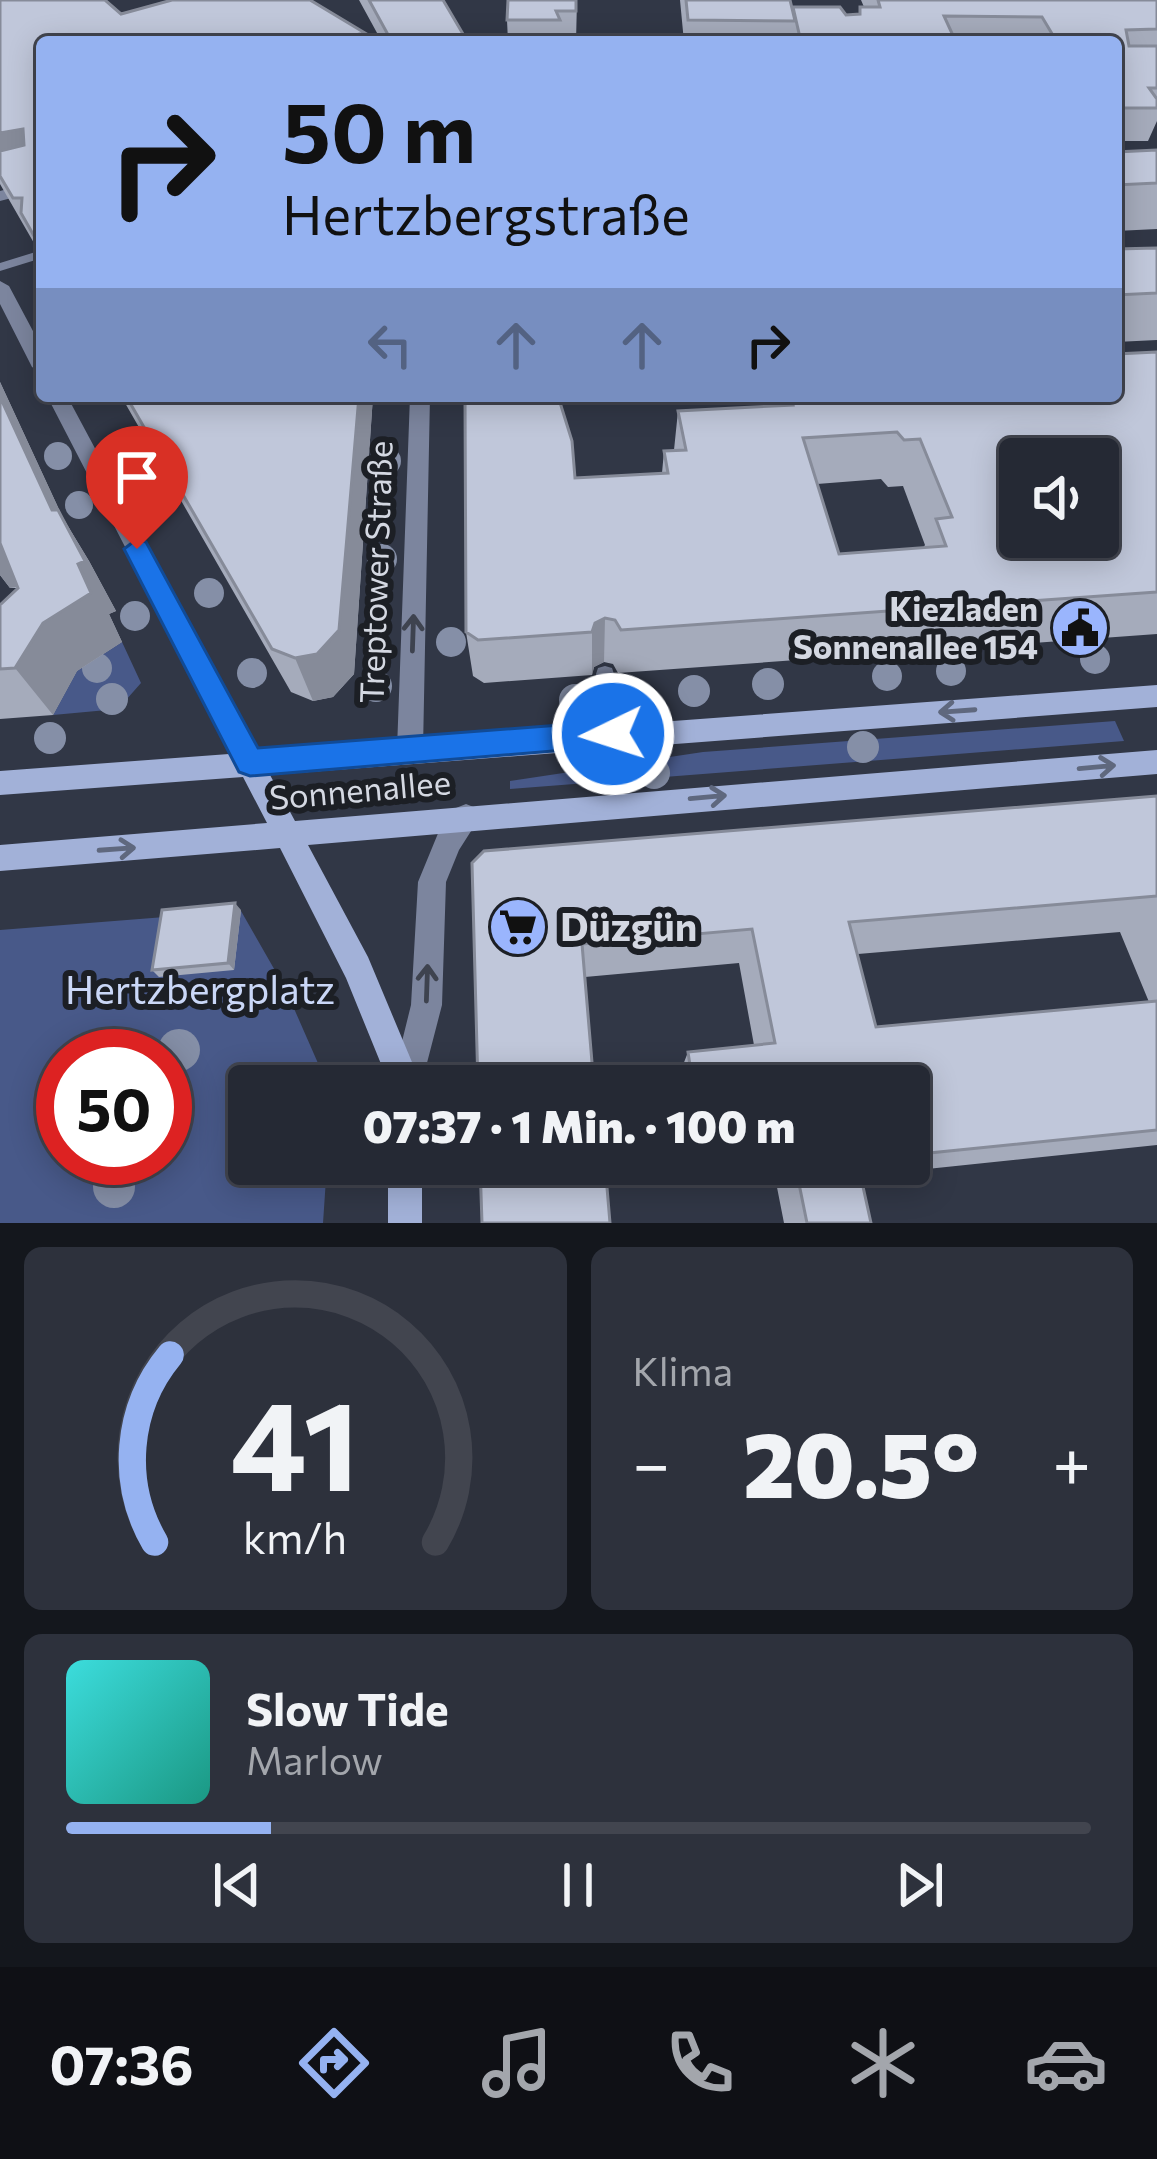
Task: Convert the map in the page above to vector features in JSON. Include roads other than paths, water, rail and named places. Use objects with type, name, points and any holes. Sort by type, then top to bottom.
[{"type":"main road","name":"Sonnenallee","points":[[0,783],[1157,696]]},
{"type":"main road","name":"Sonnenallee","points":[[0,858],[1157,762]]},
{"type":"main road","points":[[250,763],[384,1024],[399,1065]]},
{"type":"main road","points":[[405,1185],[405,1223]]},
{"type":"street","points":[[0,196],[36,187]]},
{"type":"street","points":[[0,286],[36,355]]},
{"type":"street","points":[[60,402],[250,763]]},
{"type":"street","name":"Treptower Straße","points":[[410,749],[421,402]]},
{"type":"street","points":[[411,1065],[428,997],[430,879],[442,848],[466,817]]},
{"type":"lane","points":[[0,267],[36,256]]},
{"type":"lane","points":[[605,674],[613,734]]},
{"type":"place","name":"Kiezladen Sonnenallee 154","points":[[1080,628]]},
{"type":"place","name":"Düzgün","points":[[518,927]]},
{"type":"park label","name":"Hertzbergplatz","points":[[200,990]]}]
